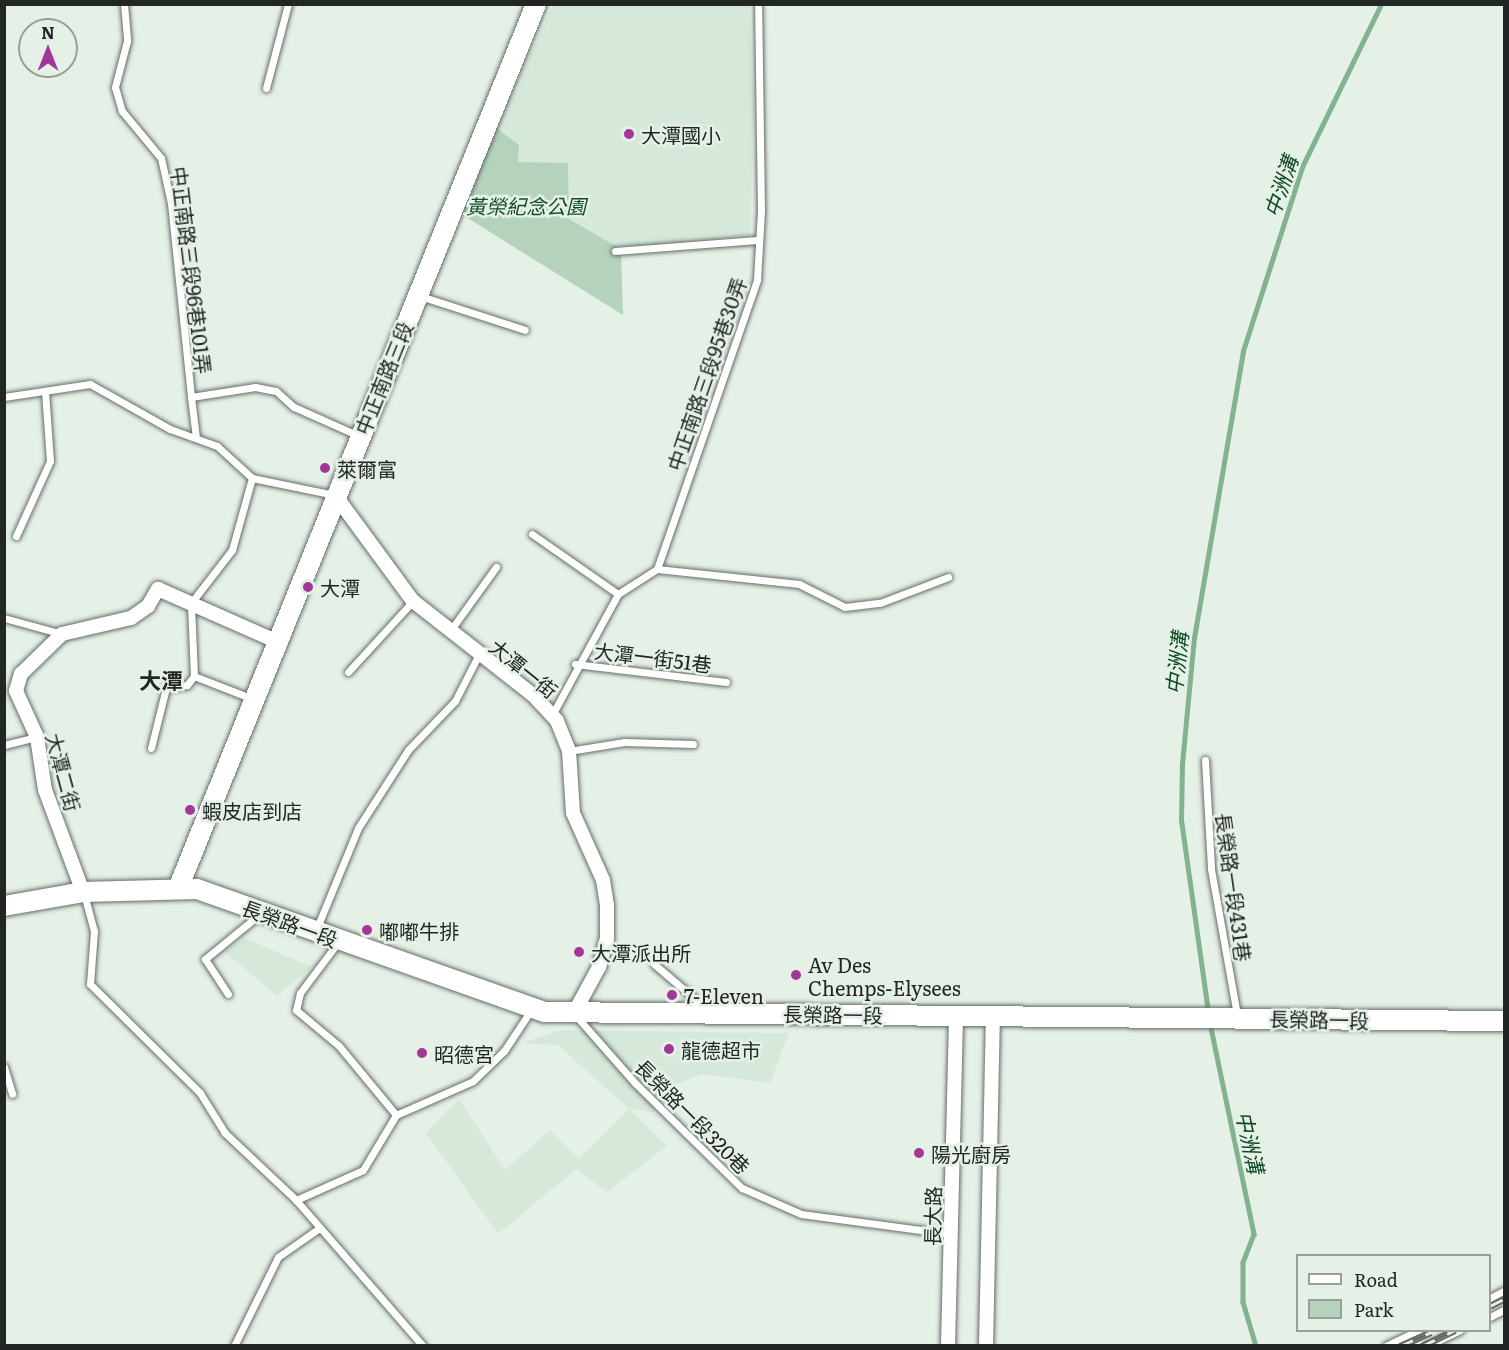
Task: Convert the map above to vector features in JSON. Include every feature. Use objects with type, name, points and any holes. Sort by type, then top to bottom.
[{"type":"street","name":"中正南路三段","points":[[179,886],[335,495],[536,4]]},
{"type":"street","name":"大潭一街","points":[[335,495],[413,601],[552,715],[569,751],[573,813],[603,880],[607,905],[607,938],[598,967],[573,1013]]},
{"type":"street","points":[[62,634],[131,618],[148,606],[158,589],[276,641]]},
{"type":"street","name":"大潭二街","points":[[62,634],[21,674],[16,691],[37,737],[45,790],[83,892]]},
{"type":"street","name":"長榮路一段","points":[[4,906],[83,892],[179,886],[262,912],[531,1010],[573,1013],[1504,1021]]},
{"type":"street","name":"長大路","points":[[948,1346],[956,1016]]},
{"type":"street","points":[[986,1346],[993,1017]]},
{"type":"lane","name":"中正南路三段96巷101弄","points":[[124,4],[127,41],[115,87],[122,111],[161,158],[171,203],[191,398],[255,387],[276,391],[294,407],[360,436]]},
{"type":"lane","points":[[266,88],[288,4]]},
{"type":"lane","name":"中正南路三段95巷30弄","points":[[657,569],[757,280],[757,240],[762,211],[758,4]]},
{"type":"lane","points":[[615,251],[757,240]]},
{"type":"lane","points":[[418,295],[525,330]]},
{"type":"lane","points":[[4,397],[90,384],[170,429],[196,435],[238,461],[252,478],[335,495]]},
{"type":"lane","points":[[16,536],[50,461],[45,392]]},
{"type":"lane","points":[[191,398],[196,435]]},
{"type":"lane","points":[[151,748],[166,688],[187,685],[194,676],[191,603],[232,550],[252,478]]},
{"type":"lane","points":[[532,534],[618,594]]},
{"type":"lane","points":[[450,632],[496,567]]},
{"type":"lane","points":[[657,569],[799,584],[845,607],[880,603],[948,577]]},
{"type":"lane","name":"大潭一街51巷","points":[[552,715],[575,664],[618,594],[657,569]]},
{"type":"lane","points":[[348,672],[413,601]]},
{"type":"lane","points":[[4,618],[62,634]]},
{"type":"lane","points":[[315,932],[358,828],[408,750],[454,701],[478,656]]},
{"type":"lane","name":"大潭一街51巷","points":[[575,664],[726,682]]},
{"type":"lane","points":[[194,676],[253,699]]},
{"type":"lane","points":[[4,744],[37,737]]},
{"type":"lane","points":[[569,751],[624,742],[693,744]]},
{"type":"lane","name":"長榮路一段431巷","points":[[1205,760],[1211,869],[1237,1018]]},
{"type":"lane","points":[[83,892],[94,931],[90,984],[155,1045],[200,1093],[225,1132],[296,1200],[318,1229],[423,1346]]},
{"type":"lane","points":[[228,994],[205,959],[262,912]]},
{"type":"lane","points":[[339,941],[300,993],[296,1010],[339,1046],[396,1115]]},
{"type":"lane","points":[[654,964],[710,1013]]},
{"type":"lane","points":[[296,1200],[363,1170],[396,1115],[473,1081],[504,1051],[531,1010]]},
{"type":"lane","name":"長榮路一段320巷","points":[[573,1013],[635,1083],[742,1188],[801,1214],[951,1234]]},
{"type":"lane","points":[[4,1067],[12,1094]]},
{"type":"lane","points":[[234,1346],[278,1257],[318,1229]]},
{"type":"lane","points":[[1386,1346],[1415,1332]]},
{"type":"lane","points":[[1427,1346],[1456,1332]]},
{"type":"shaded area","name":"大潭國小","points":[[553,5],[749,5],[754,104],[750,235],[621,249],[569,219],[518,162],[495,127]]},
{"type":"shaded area","points":[[244,938],[312,967],[277,996],[225,952]]},
{"type":"shaded area","points":[[561,1030],[789,1033],[770,1083],[702,1074],[677,1084],[653,1112],[630,1109],[667,1146],[607,1192],[576,1169],[498,1234],[426,1133],[459,1099],[505,1170],[550,1130],[579,1159],[629,1109],[558,1045],[522,1043]]},
{"type":"green space","name":"黃榮紀念公園","points":[[495,127],[519,145],[518,162],[568,163],[569,219],[621,249],[623,315],[461,214]]},
{"type":"waterway","name":"中洲溝","points":[[1208,1012],[1181,820],[1182,764],[1194,638],[1243,351],[1302,167],[1381,4]]},
{"type":"waterway","name":"中洲溝","points":[[1210,1023],[1254,1234],[1243,1262],[1243,1302],[1256,1346]]},
{"type":"railway","points":[[1491,1306],[1504,1299]]},
{"type":"railway","points":[[1400,1346],[1431,1332]]},
{"type":"railway","points":[[1422,1346],[1451,1332]]},
{"type":"place","name":"大潭國小","points":[[629,134]]},
{"type":"place","name":"萊爾富","points":[[325,468]]},
{"type":"place","name":"大潭","points":[[308,587]]},
{"type":"place","name":"蝦皮店到店","points":[[190,810]]},
{"type":"place","name":"嘟嘟牛排","points":[[367,930]]},
{"type":"place","name":"大潭派出所","points":[[579,952]]},
{"type":"place","name":"Av Des Chemps-Elysees","points":[[796,975]]},
{"type":"place","name":"7-Eleven","points":[[672,995]]},
{"type":"place","name":"龍德超市","points":[[669,1049]]},
{"type":"place","name":"昭德宮","points":[[422,1053]]},
{"type":"place","name":"陽光廚房","points":[[919,1153]]},
{"type":"district","name":"大潭","points":[[161,680]]}]
